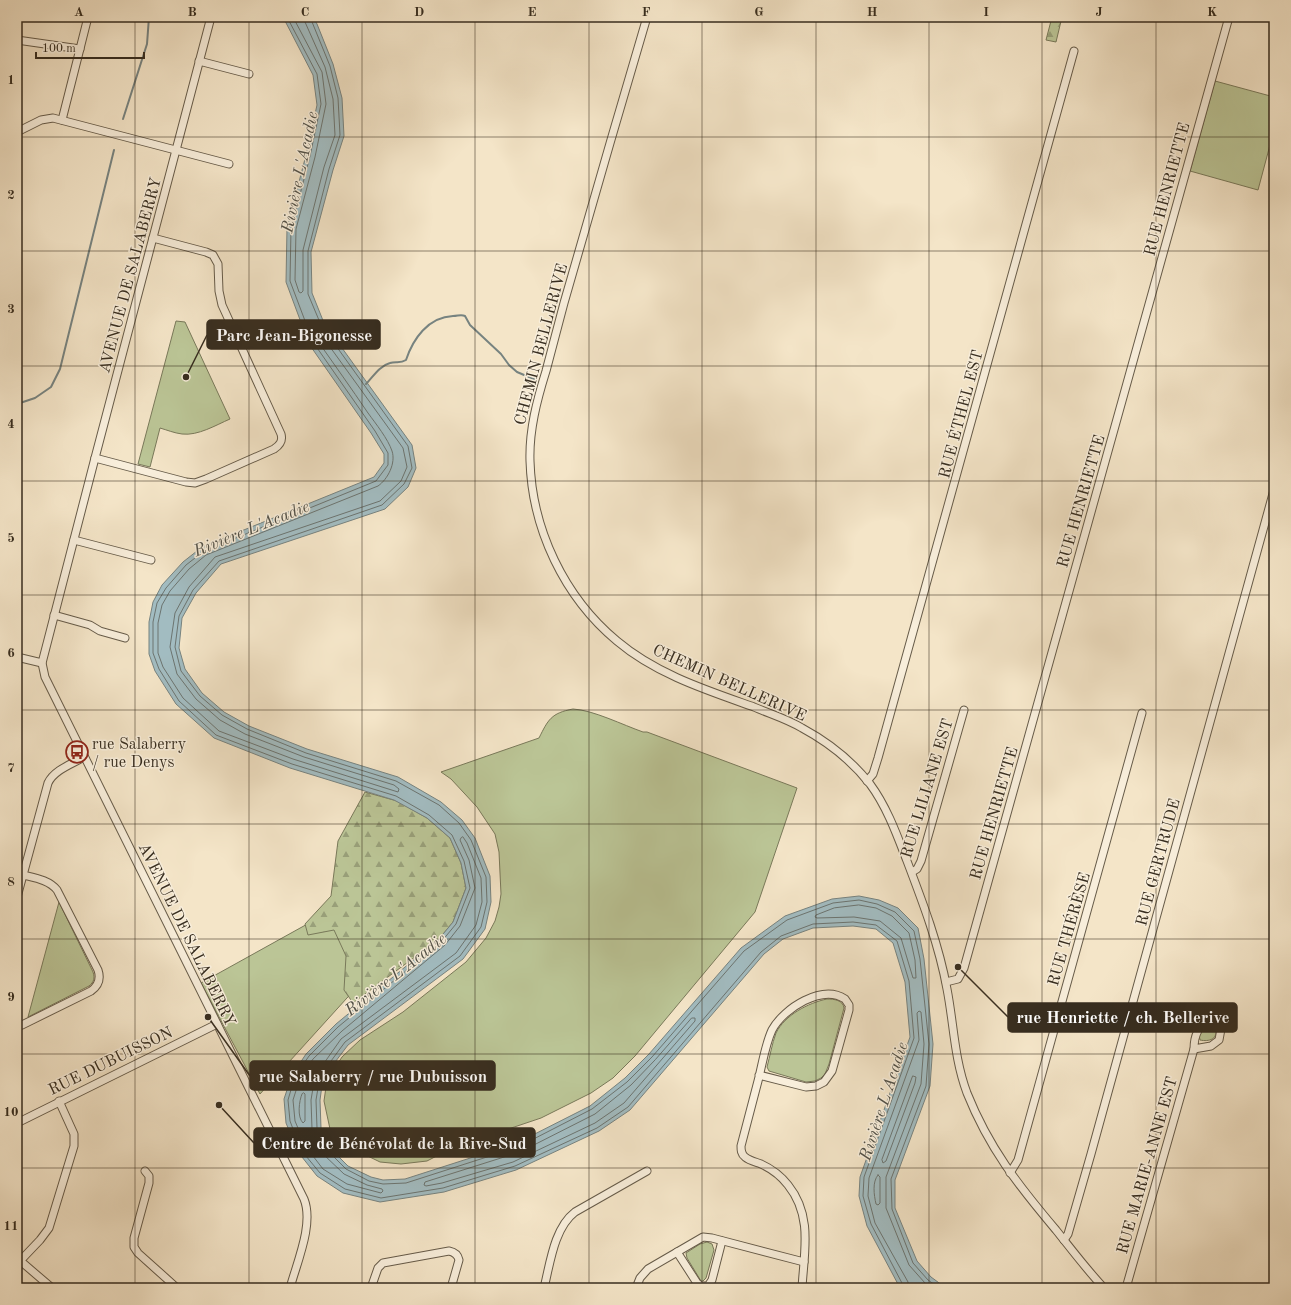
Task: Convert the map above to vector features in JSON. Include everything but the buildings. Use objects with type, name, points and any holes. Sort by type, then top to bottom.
[{"type":"street","points":[[62,120],[88,17]]},
{"type":"street","name":"AVENUE DE SALABERRY","points":[[211,17],[42,663],[45,677],[84,757],[293,1175],[307,1206],[308,1218],[306,1231],[290,1288]]},
{"type":"street","name":"CHEMIN BELLERIVE","points":[[647,17],[590,212],[534,413],[530,441],[532,487],[539,520],[549,549],[567,584],[586,610],[618,642],[646,661],[671,675],[802,728],[824,741],[840,754],[867,781],[877,795],[889,817],[912,872],[933,931],[946,982],[955,1048],[964,1084],[986,1133],[1010,1173],[1104,1288]]},
{"type":"street","name":"RUE HENRIETTE","points":[[946,982],[958,979],[966,962],[1229,17]]},
{"type":"street","points":[[17,40],[80,49]]},
{"type":"street","name":"RUE ÉTHEL EST","points":[[867,781],[874,771],[878,758],[1074,51]]},
{"type":"street","points":[[199,61],[249,74]]},
{"type":"street","points":[[17,132],[44,119],[52,118],[229,164]]},
{"type":"street","points":[[95,458],[192,483],[206,479],[274,449],[279,446],[282,441],[281,434],[221,302],[218,287],[218,264],[216,259],[208,252],[153,238]]},
{"type":"street","name":"RUE GERTRUDE","points":[[1064,1240],[1068,1234],[1095,1139],[1274,490]]},
{"type":"street","points":[[74,540],[151,560]]},
{"type":"street","points":[[54,615],[90,625],[100,631],[125,638]]},
{"type":"street","points":[[17,657],[42,663]]},
{"type":"street","name":"RUE LILIANE EST","points":[[912,872],[917,869],[921,861],[964,710]]},
{"type":"street","name":"RUE THÉRÈSE","points":[[1010,1173],[1015,1167],[1020,1153],[1142,713]]},
{"type":"street","points":[[17,897],[45,790],[50,780],[57,772],[84,757]]},
{"type":"street","points":[[17,1026],[22,1025],[91,991],[97,985],[99,978],[98,970],[57,890],[47,882],[23,875]]},
{"type":"street","points":[[760,1075],[806,1087],[816,1086],[824,1082],[830,1075],[833,1067],[849,1010],[847,1001],[843,997],[836,995],[822,994],[804,1001],[784,1015],[776,1024],[772,1032],[760,1075],[741,1146],[742,1153],[749,1159],[765,1166],[777,1174],[787,1184],[798,1200],[805,1224],[802,1288]]},
{"type":"street","name":"RUE MARIE-ANNE EST","points":[[1126,1288],[1194,1049],[1195,1037],[1201,1026],[1209,1022],[1218,1024],[1221,1029],[1221,1033],[1216,1042],[1211,1046],[1194,1049]]},
{"type":"street","name":"RUE DUBUISSON","points":[[17,1123],[217,1024]]},
{"type":"street","points":[[52,1288],[19,1259],[40,1240],[49,1228],[74,1146],[74,1134],[59,1101]]},
{"type":"street","points":[[145,1171],[149,1176],[149,1183],[134,1238],[134,1248],[177,1288]]},
{"type":"street","points":[[544,1288],[557,1239],[568,1218],[575,1212],[647,1171]]},
{"type":"street","points":[[636,1288],[640,1278],[648,1269],[703,1237],[804,1262]]},
{"type":"street","points":[[677,1252],[697,1283],[701,1286],[708,1286],[712,1280],[722,1241]]},
{"type":"street","points":[[371,1288],[378,1268],[383,1263],[448,1251],[458,1256],[459,1260],[451,1288]]},
{"type":"green space","points":[[1052,17],[1062,17],[1056,42],[1046,40]]},
{"type":"green space","points":[[1215,81],[1274,97],[1274,130],[1258,190],[1190,171]]},
{"type":"green space","points":[[176,321],[185,322],[230,419],[207,430],[188,434],[176,433],[160,428],[150,467],[138,464]]},
{"type":"green space","points":[[573,709],[599,715],[797,788],[755,912],[635,1056],[613,1078],[591,1093],[541,1118],[452,1148],[427,1161],[401,1164],[380,1162],[337,1141],[330,1129],[324,1101],[327,1080],[342,1057],[360,1040],[403,1012],[466,962],[486,938],[495,921],[499,907],[501,894],[499,852],[495,834],[477,807],[451,779],[441,772],[539,738],[551,718],[555,715]]},
{"type":"green space","points":[[365,792],[397,801],[427,818],[450,838],[461,863],[466,888],[453,922],[439,939],[353,1003],[344,990],[346,956],[334,930],[308,935],[305,924],[331,896],[338,841]]},
{"type":"green space","points":[[59,902],[93,972],[94,980],[89,986],[28,1017]]},
{"type":"green space","points":[[329,912],[366,977],[260,1094],[201,983]]},
{"type":"green space","points":[[827,999],[842,1003],[844,1008],[825,1074],[815,1081],[806,1082],[769,1071],[767,1067],[772,1046],[776,1033],[780,1027],[791,1015],[812,1003]]},
{"type":"green space","points":[[1208,1025],[1215,1028],[1216,1035],[1207,1041],[1200,1040],[1201,1031]]},
{"type":"green space","points":[[707,1242],[712,1244],[714,1250],[706,1278],[701,1281],[687,1258],[686,1253],[700,1244]]},
{"type":"water","name":"Rivière L'Acadie","points":[[283,17],[313,17],[333,64],[342,98],[344,136],[333,170],[311,252],[312,293],[324,323],[412,445],[416,468],[408,487],[385,509],[221,564],[196,593],[182,618],[179,648],[185,669],[202,693],[224,712],[249,726],[307,749],[398,777],[441,802],[462,820],[475,838],[490,876],[491,902],[485,929],[463,959],[348,1045],[323,1078],[320,1100],[321,1128],[331,1149],[348,1166],[371,1177],[383,1180],[405,1179],[517,1143],[590,1106],[625,1078],[649,1054],[741,948],[785,916],[832,899],[859,896],[879,900],[898,908],[918,928],[924,959],[933,1044],[930,1086],[895,1180],[895,1208],[917,1261],[931,1277],[946,1288],[901,1288],[899,1286],[867,1226],[859,1196],[860,1177],[910,1037],[905,982],[893,943],[876,929],[853,926],[813,928],[783,939],[764,954],[630,1110],[599,1131],[516,1170],[444,1192],[380,1202],[343,1193],[317,1176],[298,1152],[286,1123],[284,1099],[292,1075],[306,1054],[336,1024],[439,939],[453,922],[466,888],[461,863],[450,838],[427,818],[394,800],[290,768],[214,738],[176,704],[155,671],[149,654],[149,622],[153,602],[162,585],[183,562],[202,547],[374,477],[384,463],[384,454],[371,433],[309,344],[286,282],[287,228],[317,105],[313,75]]},
{"type":"waterway","points":[[123,119],[147,44],[149,17]]},
{"type":"waterway","points":[[17,404],[35,398],[51,387],[60,369],[114,150]]},
{"type":"waterway","points":[[366,384],[376,372],[386,364],[406,360],[417,337],[429,325],[444,317],[461,315],[465,316],[470,325],[501,354],[509,365],[517,372],[536,380]]},
{"type":"place","name":"Parc Jean-Bigonesse","points":[[186,377]]},
{"type":"place","name":"rue Salaberry / rue Denys","points":[[77,752]]},
{"type":"place","name":"rue Henriette / ch. Bellerive","points":[[958,967]]},
{"type":"place","name":"rue Salaberry / rue Dubuisson","points":[[208,1017]]},
{"type":"place","name":"Centre de Bénévolat de la Rive-Sud","points":[[219,1105]]}]
